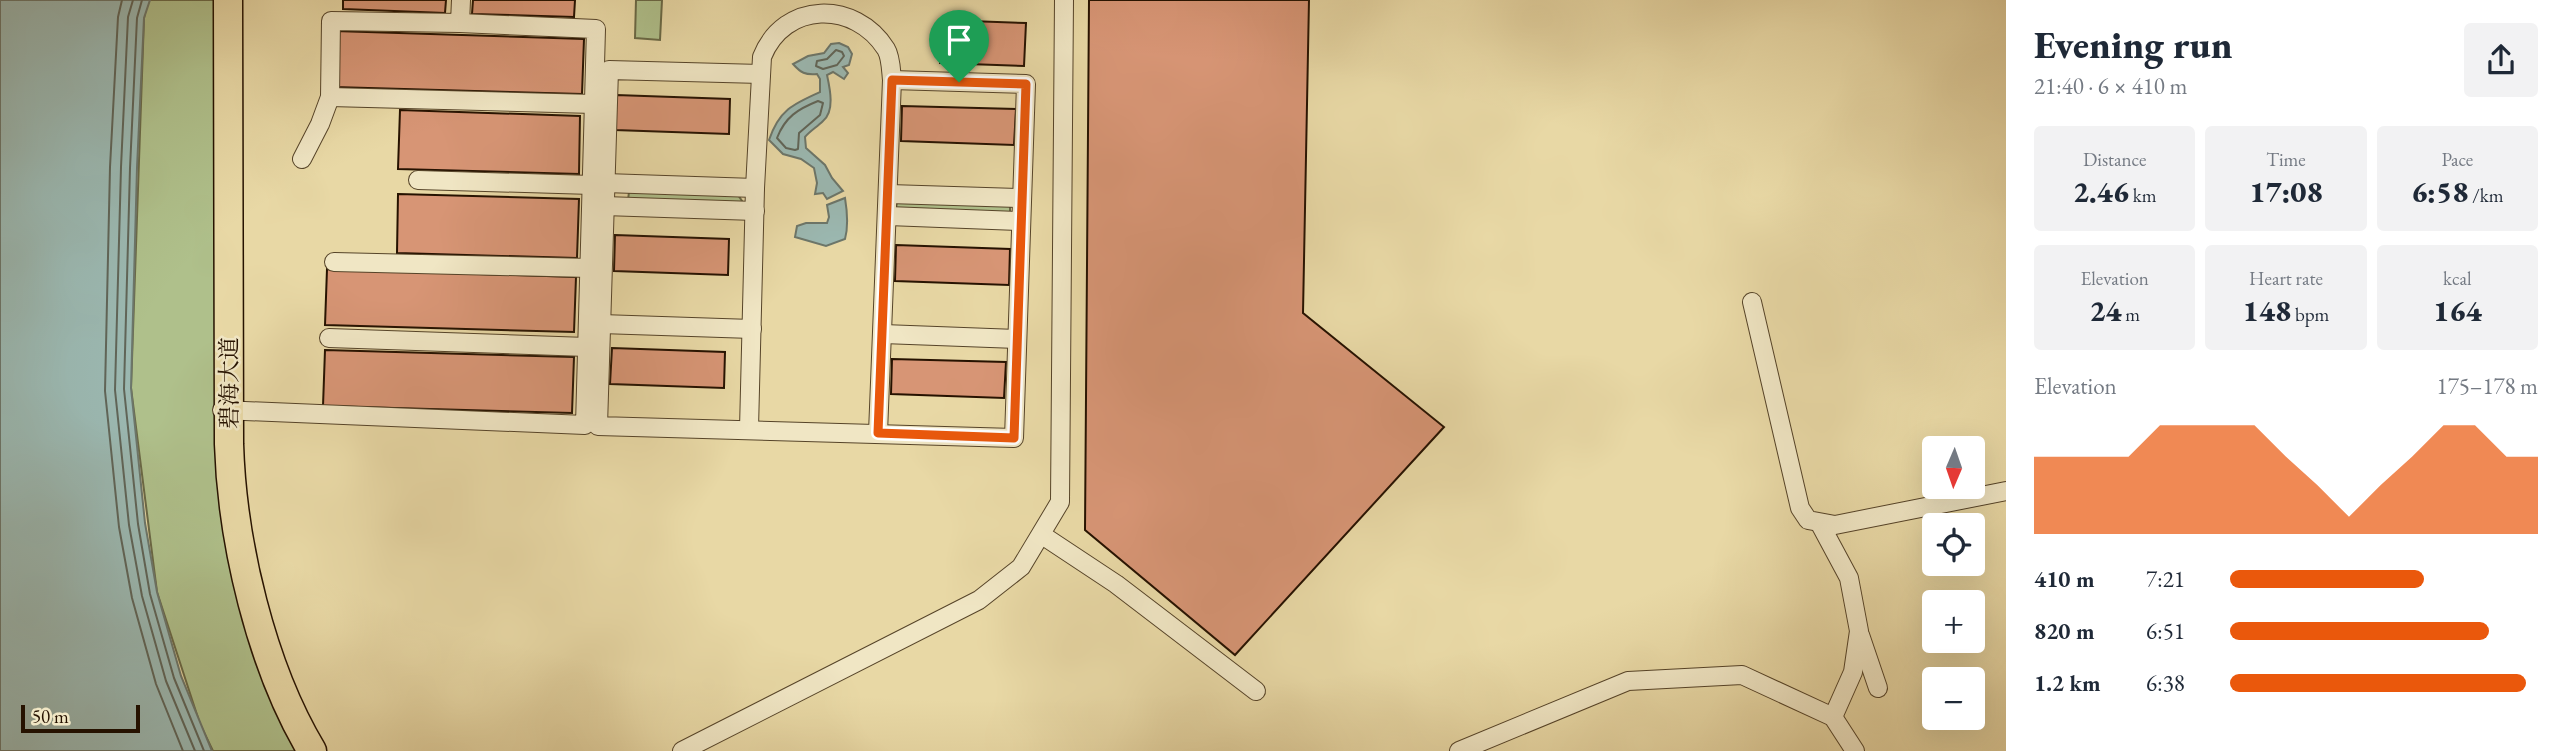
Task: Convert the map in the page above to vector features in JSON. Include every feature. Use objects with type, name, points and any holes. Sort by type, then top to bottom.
[{"type":"main road","name":"碧海大道","points":[[215,0],[219,53],[225,411],[232,491],[246,577],[272,662],[312,751]]},
{"type":"main road","name":"碧海大道","points":[[228,0],[225,411],[222,482],[237,572],[266,668],[303,751]]},
{"type":"street","points":[[460,23],[461,0]]},
{"type":"street","points":[[682,751],[979,600],[1021,567],[1060,502],[1064,0]]},
{"type":"street","points":[[749,429],[755,188],[762,57],[767,43],[785,26],[824,6],[869,31],[888,50],[892,80],[878,433]]},
{"type":"street","points":[[302,159],[330,97],[331,21],[596,29],[594,104],[598,184],[604,206],[601,324],[592,425]]},
{"type":"street","points":[[592,425],[587,347],[590,268],[609,70],[761,74]]},
{"type":"street","points":[[225,411],[1014,438],[1026,84],[892,80]]},
{"type":"street","points":[[330,97],[594,104]]},
{"type":"street","points":[[418,180],[755,188]]},
{"type":"street","points":[[888,194],[1023,198]]},
{"type":"street","points":[[604,206],[755,211]]},
{"type":"street","points":[[888,215],[1021,221]]},
{"type":"street","points":[[334,262],[590,268]]},
{"type":"street","points":[[1752,302],[1800,508],[1808,520],[1835,525],[2006,491]]},
{"type":"street","points":[[601,324],[752,328]]},
{"type":"street","points":[[883,334],[1017,339]]},
{"type":"street","points":[[329,338],[587,347]]},
{"type":"street","points":[[1820,524],[1849,578],[1859,631],[1878,688]]},
{"type":"street","points":[[1042,535],[1116,584],[1256,691]]},
{"type":"street","points":[[1833,718],[1853,672],[1859,631]]},
{"type":"street","points":[[1459,751],[1628,681],[1742,675],[1833,718],[1855,751]]},
{"type":"green space","points":[[148,0],[215,0],[241,589],[304,751],[213,751],[200,724],[157,592],[131,388],[144,18]]},
{"type":"green space","points":[[636,0],[662,0],[660,40],[635,38]]},
{"type":"green space","points":[[629,192],[738,195],[742,201],[741,204],[628,200]]},
{"type":"green space","points":[[897,202],[1010,206],[1010,213],[896,208]]},
{"type":"water","points":[[0,0],[150,0],[144,18],[131,388],[145,523],[157,592],[181,676],[212,751],[0,751]]},
{"type":"water","points":[[839,43],[848,47],[852,54],[849,65],[843,67],[848,73],[844,79],[833,72],[827,75],[831,99],[829,112],[805,137],[806,148],[825,165],[843,191],[827,199],[823,193],[815,194],[817,183],[814,168],[801,159],[783,154],[769,140],[777,122],[788,109],[820,92],[820,79],[817,74],[804,73],[793,64],[808,56],[824,53],[831,44]]},
{"type":"water","points":[[845,198],[845,239],[826,246],[795,237],[797,226],[827,223],[827,205]]},
{"type":"building","points":[[343,0],[446,0],[445,13],[343,9]]},
{"type":"building","points":[[473,0],[575,0],[574,17],[472,14]]},
{"type":"building","points":[[1089,0],[1309,0],[1303,313],[1444,427],[1235,655],[1085,530]]},
{"type":"building","points":[[941,20],[1026,23],[1024,66],[940,63]]},
{"type":"building","points":[[335,31],[584,39],[582,94],[333,87]]},
{"type":"building","points":[[616,95],[730,99],[729,134],[615,130]]},
{"type":"building","points":[[902,106],[1016,109],[1014,145],[901,141]]},
{"type":"building","points":[[400,110],[580,116],[579,174],[398,169]]},
{"type":"building","points":[[398,194],[579,199],[577,258],[397,253]]},
{"type":"building","points":[[615,235],[729,239],[728,275],[614,271]]},
{"type":"building","points":[[896,245],[1010,249],[1009,285],[895,281]]},
{"type":"building","points":[[327,269],[576,277],[574,332],[325,325]]},
{"type":"building","points":[[612,348],[725,352],[724,388],[610,384]]},
{"type":"building","points":[[325,350],[574,357],[572,413],[323,406]]},
{"type":"building","points":[[892,359],[1006,362],[1004,398],[891,394]]},
{"type":"route","points":[[892,80],[959,82],[1026,84],[1014,438],[878,433],[892,80]]}]
